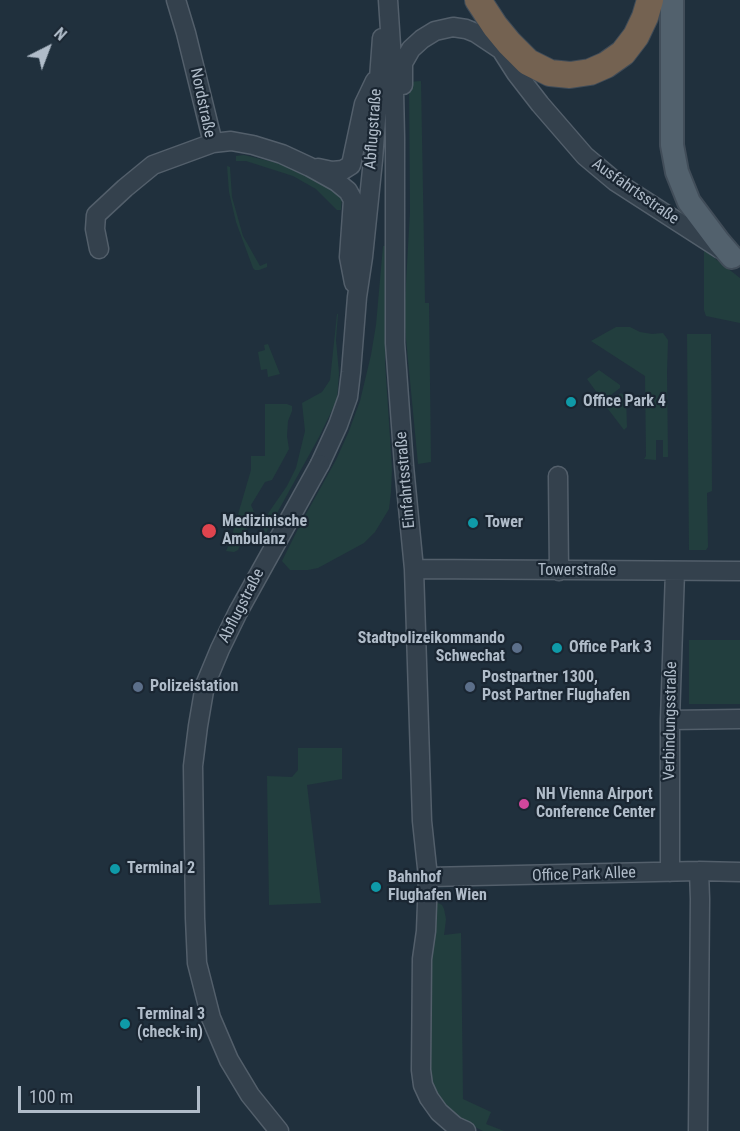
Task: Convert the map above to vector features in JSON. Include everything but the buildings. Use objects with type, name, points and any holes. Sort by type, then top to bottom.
[{"type":"highway","points":[[477,0],[502,35],[528,62],[550,73],[570,75],[590,72],[606,65],[623,53],[636,36],[650,0]]},
{"type":"main road","points":[[672,0],[672,145],[677,172],[689,201],[714,236],[736,260]]},
{"type":"street","name":"Nordstraße","points":[[99,249],[95,229],[96,215],[125,188],[153,165],[213,143],[176,0]]},
{"type":"street","name":"Ausfahrtsstraße","points":[[477,0],[500,49],[516,73],[585,156],[616,182],[736,260]]},
{"type":"street","name":"Abflugstraße","points":[[279,1131],[250,1095],[229,1060],[211,1018],[197,963],[193,766],[205,686],[220,649],[320,464],[348,397],[372,170],[381,38],[388,3]]},
{"type":"street","name":"Einfahrtsstraße","points":[[388,3],[395,138],[395,343],[414,569],[422,821],[428,877],[426,931],[422,959],[423,1085],[439,1112],[455,1126],[466,1131]]},
{"type":"street","points":[[395,138],[401,124],[403,63],[411,49],[422,39],[435,31],[453,27],[476,33],[500,49]]},
{"type":"street","points":[[310,167],[332,171],[343,170],[351,165],[364,104],[378,75]]},
{"type":"street","points":[[213,143],[231,141],[282,154],[338,182],[348,191],[353,200],[349,257],[357,297]]},
{"type":"street","points":[[558,476],[559,571]]},
{"type":"street","name":"Towerstraße","points":[[414,569],[740,571]]},
{"type":"street","name":"Verbindungsstraße","points":[[670,872],[670,720],[675,571]]},
{"type":"street","points":[[670,720],[740,719]]},
{"type":"street","points":[[698,1131],[699,871]]},
{"type":"street","name":"Office Park Allee","points":[[428,877],[740,872]]},
{"type":"green space","points":[[421,81],[425,303],[429,303],[431,462],[418,464],[404,318],[410,212],[409,82]]},
{"type":"green space","points":[[244,155],[294,167],[331,184],[342,197],[341,210],[337,210],[316,189],[293,176],[246,161],[236,161],[236,156]]},
{"type":"green space","points":[[227,166],[230,167],[232,197],[243,236],[260,266],[267,263],[267,267],[259,270],[253,268],[236,222],[229,192]]},
{"type":"green space","points":[[383,246],[388,246],[389,289],[385,362],[392,469],[389,509],[375,532],[364,543],[318,568],[290,570],[282,561],[336,460],[360,401],[376,325]]},
{"type":"green space","points":[[704,250],[740,278],[740,323],[706,316],[704,310]]},
{"type":"green space","points":[[337,314],[336,340],[339,373],[337,400],[266,533],[264,522],[296,468],[305,431],[302,403],[322,392],[330,380]]},
{"type":"green space","points":[[616,327],[630,327],[652,334],[663,333],[668,340],[668,457],[663,457],[663,440],[656,440],[656,460],[644,459],[646,456],[645,376],[591,341]]},
{"type":"green space","points":[[687,334],[711,334],[712,491],[707,493],[708,547],[706,550],[689,550]]},
{"type":"green space","points":[[268,344],[280,374],[268,377],[267,369],[261,370],[258,352],[265,350],[264,345]]},
{"type":"green space","points":[[599,370],[620,385],[620,388],[603,401],[587,379]]},
{"type":"green space","points":[[621,393],[626,397],[627,427],[624,430],[605,405]]},
{"type":"green space","points":[[265,404],[292,406],[288,421],[289,449],[272,480],[265,482],[251,505],[254,512],[238,550],[226,551],[251,470],[251,456],[265,456]]},
{"type":"green space","points":[[689,640],[740,640],[740,704],[689,704]]},
{"type":"green space","points":[[298,748],[342,748],[342,779],[307,785],[321,903],[269,905],[267,776],[292,777],[298,770]]},
{"type":"green space","points":[[438,903],[444,909],[446,919],[444,935],[461,933],[463,1099],[491,1112],[486,1124],[504,1131],[483,1131],[463,1121],[448,1110],[438,1097],[431,1082],[428,1012],[432,904]]},
{"type":"place","name":"Office Park 4","points":[[571,402]]},
{"type":"place","name":"Tower","points":[[473,523]]},
{"type":"place","name":"Medizinische Ambulanz","points":[[209,531]]},
{"type":"place","name":"Stadtpolizeikommando Schwechat","points":[[517,648]]},
{"type":"place","name":"Office Park 3","points":[[557,648]]},
{"type":"place","name":"Polizeistation","points":[[138,687]]},
{"type":"place","name":"Postpartner 1300, Post Partner Flughafen","points":[[470,687]]},
{"type":"place","name":"NH Vienna Airport Conference Center","points":[[524,804]]},
{"type":"place","name":"Terminal 2","points":[[115,869]]},
{"type":"place","name":"Bahnhof Flughafen Wien","points":[[376,887]]},
{"type":"place","name":"Terminal 3 (check-in)","points":[[125,1024]]}]
